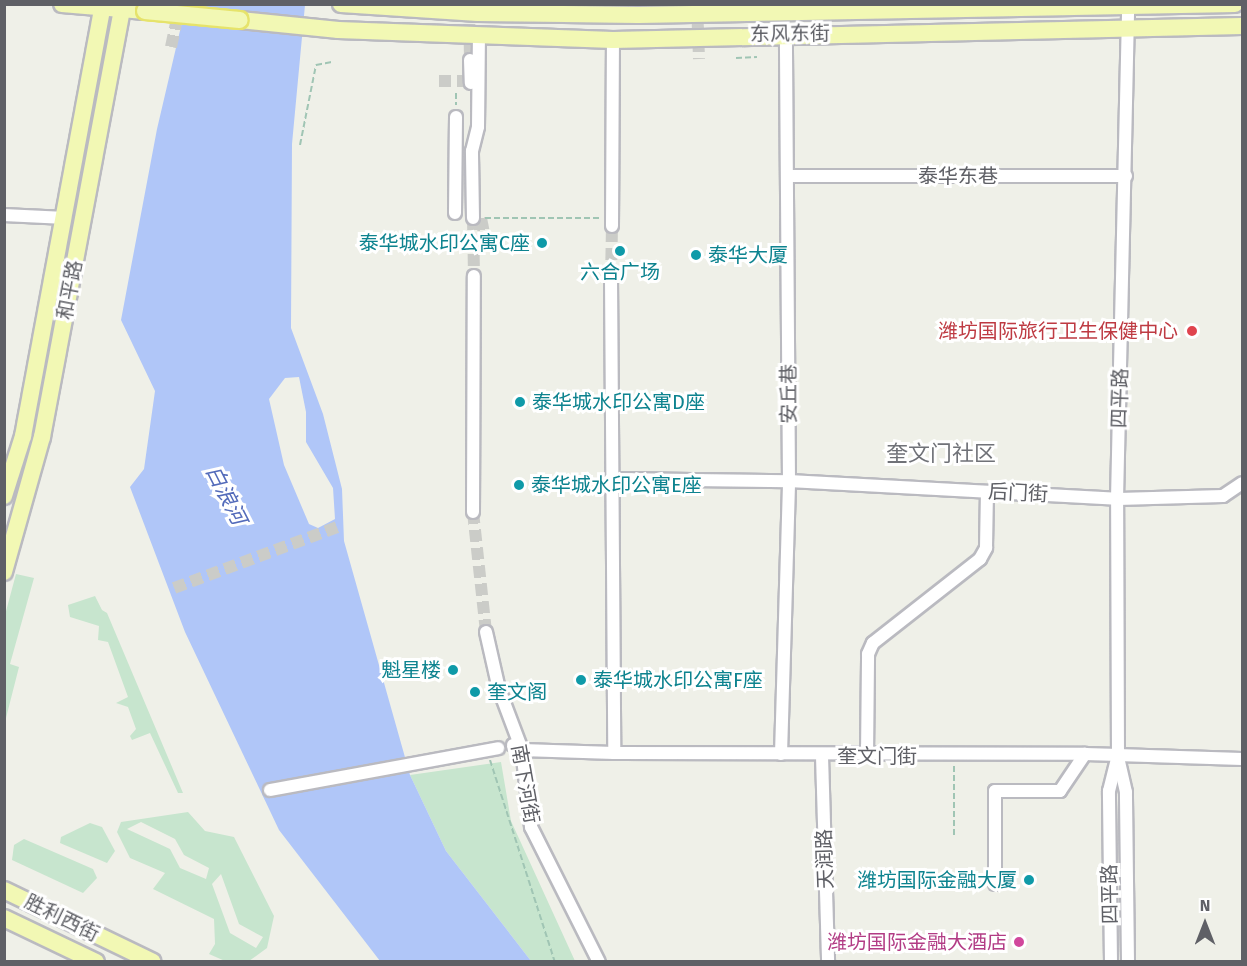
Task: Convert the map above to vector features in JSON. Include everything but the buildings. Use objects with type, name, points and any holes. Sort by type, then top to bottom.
[{"type":"main road","name":"东风东街","points":[[62,4],[123,6],[145,11],[338,30],[613,40],[786,34],[1242,26]]},
{"type":"main road","name":"东风东街","points":[[341,4],[478,9],[638,10],[1235,4]]},
{"type":"main road","name":"和平路","points":[[4,496],[23,436],[103,6]]},
{"type":"main road","name":"和平路","points":[[4,572],[42,437],[123,6]]},
{"type":"main road","name":"胜利西街","points":[[4,890],[153,962]]},
{"type":"main road","name":"胜利西街","points":[[4,918],[96,962]]},
{"type":"street","name":"四平路","points":[[1128,6],[1117,499],[1118,756],[1126,792],[1128,962]]},
{"type":"street","name":"安丘巷","points":[[781,754],[789,481],[789,176],[786,34]]},
{"type":"street","points":[[472,151],[478,127],[479,36]]},
{"type":"street","points":[[612,222],[613,40]]},
{"type":"street","points":[[470,60],[472,175],[477,218]]},
{"type":"street","points":[[455,213],[456,117]]},
{"type":"street","name":"泰华东巷","points":[[789,176],[1126,176]]},
{"type":"street","points":[[4,215],[65,218]]},
{"type":"street","points":[[473,512],[474,276]]},
{"type":"street","points":[[611,278],[615,479],[614,753]]},
{"type":"street","name":"后门街","points":[[615,479],[789,481],[1117,499],[1223,496],[1242,483]]},
{"type":"street","points":[[867,756],[870,648],[980,559],[986,548],[987,492]]},
{"type":"street","name":"南下河街","points":[[486,632],[499,689],[517,747],[531,827],[599,962]]},
{"type":"street","name":"奎文门街","points":[[517,747],[614,753],[954,757],[1085,754],[1242,759]]},
{"type":"street","points":[[270,790],[407,767],[493,748]]},
{"type":"street","points":[[995,884],[994,791],[1060,791],[1085,754]]},
{"type":"street","name":"天润路","points":[[822,756],[828,962]]},
{"type":"street","name":"四平路","points":[[1111,962],[1109,791],[1118,756]]},
{"type":"path","points":[[736,58],[756,57]]},
{"type":"path","points":[[300,145],[316,65],[332,62]]},
{"type":"path","points":[[477,218],[612,222]]},
{"type":"path","points":[[493,748],[555,962]]},
{"type":"path","points":[[954,757],[954,835]]},
{"type":"green space","points":[[16,574],[34,578],[10,664],[19,667],[6,718],[5,615]]},
{"type":"green space","points":[[95,596],[102,610],[107,613],[183,793],[178,793],[150,733],[132,740],[130,736],[136,729],[128,707],[116,703],[128,697],[108,642],[98,640],[99,626],[70,617],[68,605]]},
{"type":"green space","points":[[501,762],[511,821],[575,961],[531,961],[446,851],[410,775]]},
{"type":"green space","points":[[188,812],[205,831],[234,837],[274,916],[267,948],[249,961],[225,961],[209,954],[215,944],[214,919],[153,889],[165,873],[130,858],[117,832],[121,822]],"holes":[[[141,822],[175,839],[184,855],[209,868],[206,879],[180,868],[170,849],[127,829]],[[221,874],[239,924],[263,937],[256,948],[230,933],[212,884]]]},
{"type":"green space","points":[[90,823],[102,827],[115,851],[107,863],[60,843],[61,837]]},
{"type":"green space","points":[[24,839],[93,869],[97,878],[83,893],[12,860],[14,845]]},
{"type":"water","name":"白浪河","points":[[186,5],[305,5],[292,144],[291,328],[323,414],[342,489],[344,541],[410,775],[446,851],[531,961],[380,961],[279,830],[185,632],[130,487],[144,469],[155,391],[121,320],[157,129]],"holes":[[[299,377],[306,412],[306,442],[333,488],[335,519],[318,528],[309,524],[284,465],[269,399],[285,378]]]},
{"type":"tunnel","points":[[171,47],[180,4]]},
{"type":"tunnel","points":[[697,4],[699,59]]},
{"type":"tunnel","points":[[469,6],[470,60]]},
{"type":"tunnel","points":[[439,81],[471,81]]},
{"type":"tunnel","points":[[473,218],[474,276]]},
{"type":"tunnel","points":[[481,218],[485,238]]},
{"type":"tunnel","points":[[611,278],[612,226]]},
{"type":"tunnel","points":[[473,512],[486,632]]},
{"type":"tunnel","points":[[174,588],[337,527]]},
{"type":"place","name":"泰华城水印公寓C座","points":[[542,243]]},
{"type":"place","name":"六合广场","points":[[620,251]]},
{"type":"place","name":"泰华大厦","points":[[696,255]]},
{"type":"place","name":"潍坊国际旅行卫生保健中心","points":[[1192,331]]},
{"type":"place","name":"泰华城水印公寓D座","points":[[520,402]]},
{"type":"place","name":"泰华城水印公寓E座","points":[[519,485]]},
{"type":"place","name":"魁星楼","points":[[453,670]]},
{"type":"place","name":"泰华城水印公寓F座","points":[[581,680]]},
{"type":"place","name":"奎文阁","points":[[475,692]]},
{"type":"place","name":"潍坊国际金融大厦","points":[[1029,880]]},
{"type":"place","name":"潍坊国际金融大酒店","points":[[1019,942]]},
{"type":"district","name":"奎文门社区","points":[[941,454]]}]
